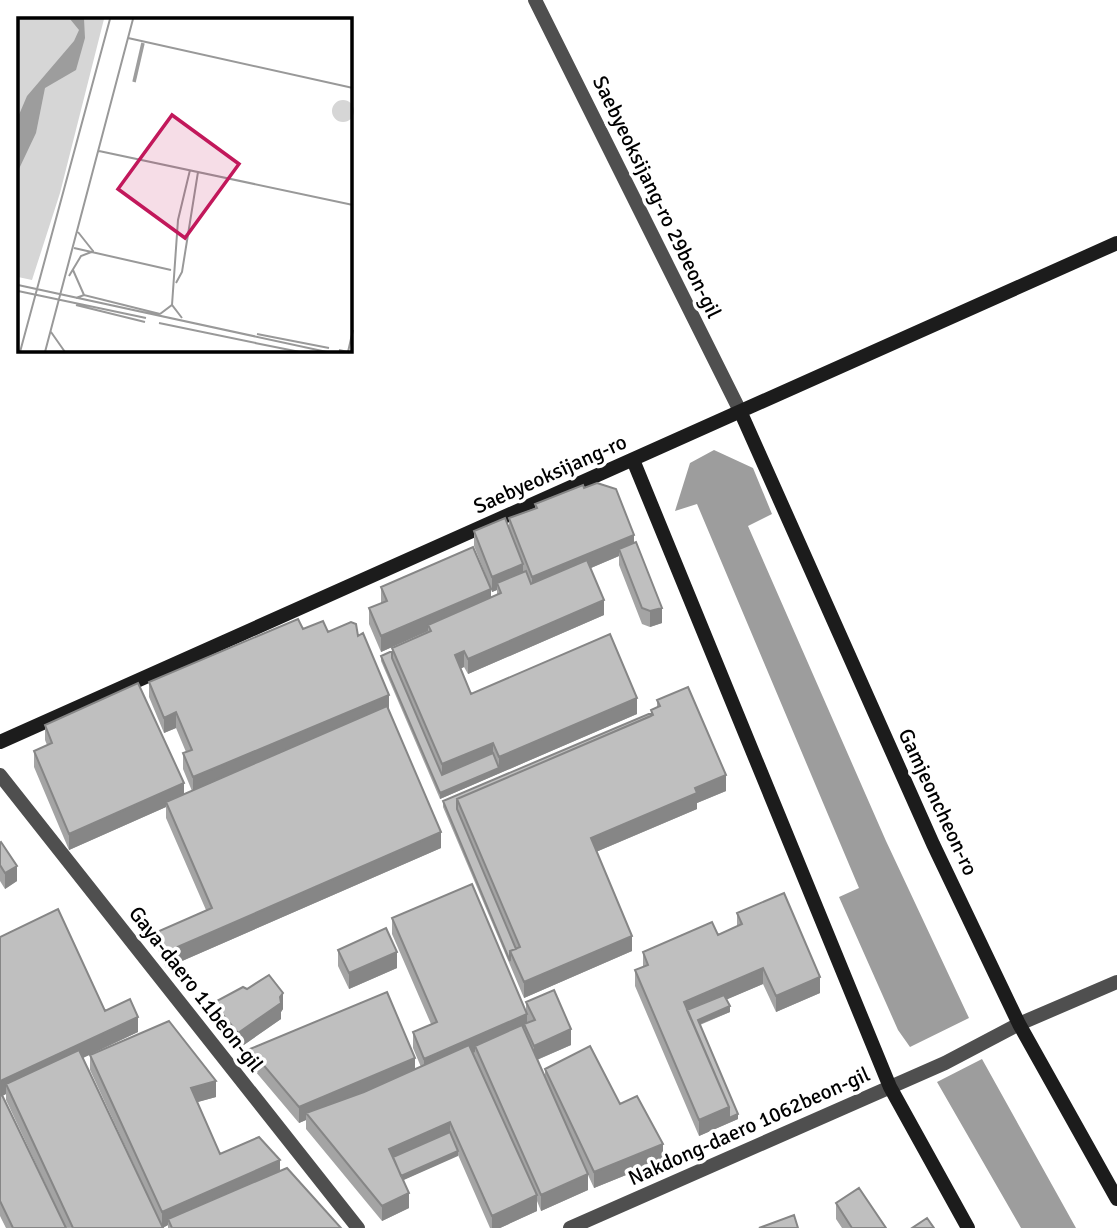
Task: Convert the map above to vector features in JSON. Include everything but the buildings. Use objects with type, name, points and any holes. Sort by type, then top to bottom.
[{"type":"street","name":"Saebyeoksijang-ro 29beon-gil","points":[[535,0],[741,413]]},
{"type":"street","name":"Saebyeoksijang-ro","points":[[0,742],[1117,243]]},
{"type":"street","name":"Gamjeoncheon-ro","points":[[741,413],[927,831],[1019,1024],[1117,1199]]},
{"type":"street","points":[[633,460],[890,1087],[968,1228]]},
{"type":"street","name":"Gaya-daero 11beon-gil","points":[[0,775],[358,1228]]},
{"type":"street","name":"Nakdong-daero 1062beon-gil","points":[[570,1228],[945,1063],[1019,1024],[1117,982]]},
{"type":"shaded area","points":[[714,450],[753,468],[772,514],[748,526],[886,841],[969,1018],[910,1047],[898,1030],[839,897],[859,888],[697,504],[675,511],[690,463]]},
{"type":"shaded area","points":[[982,1059],[1076,1228],[1021,1228],[937,1082]]}]
